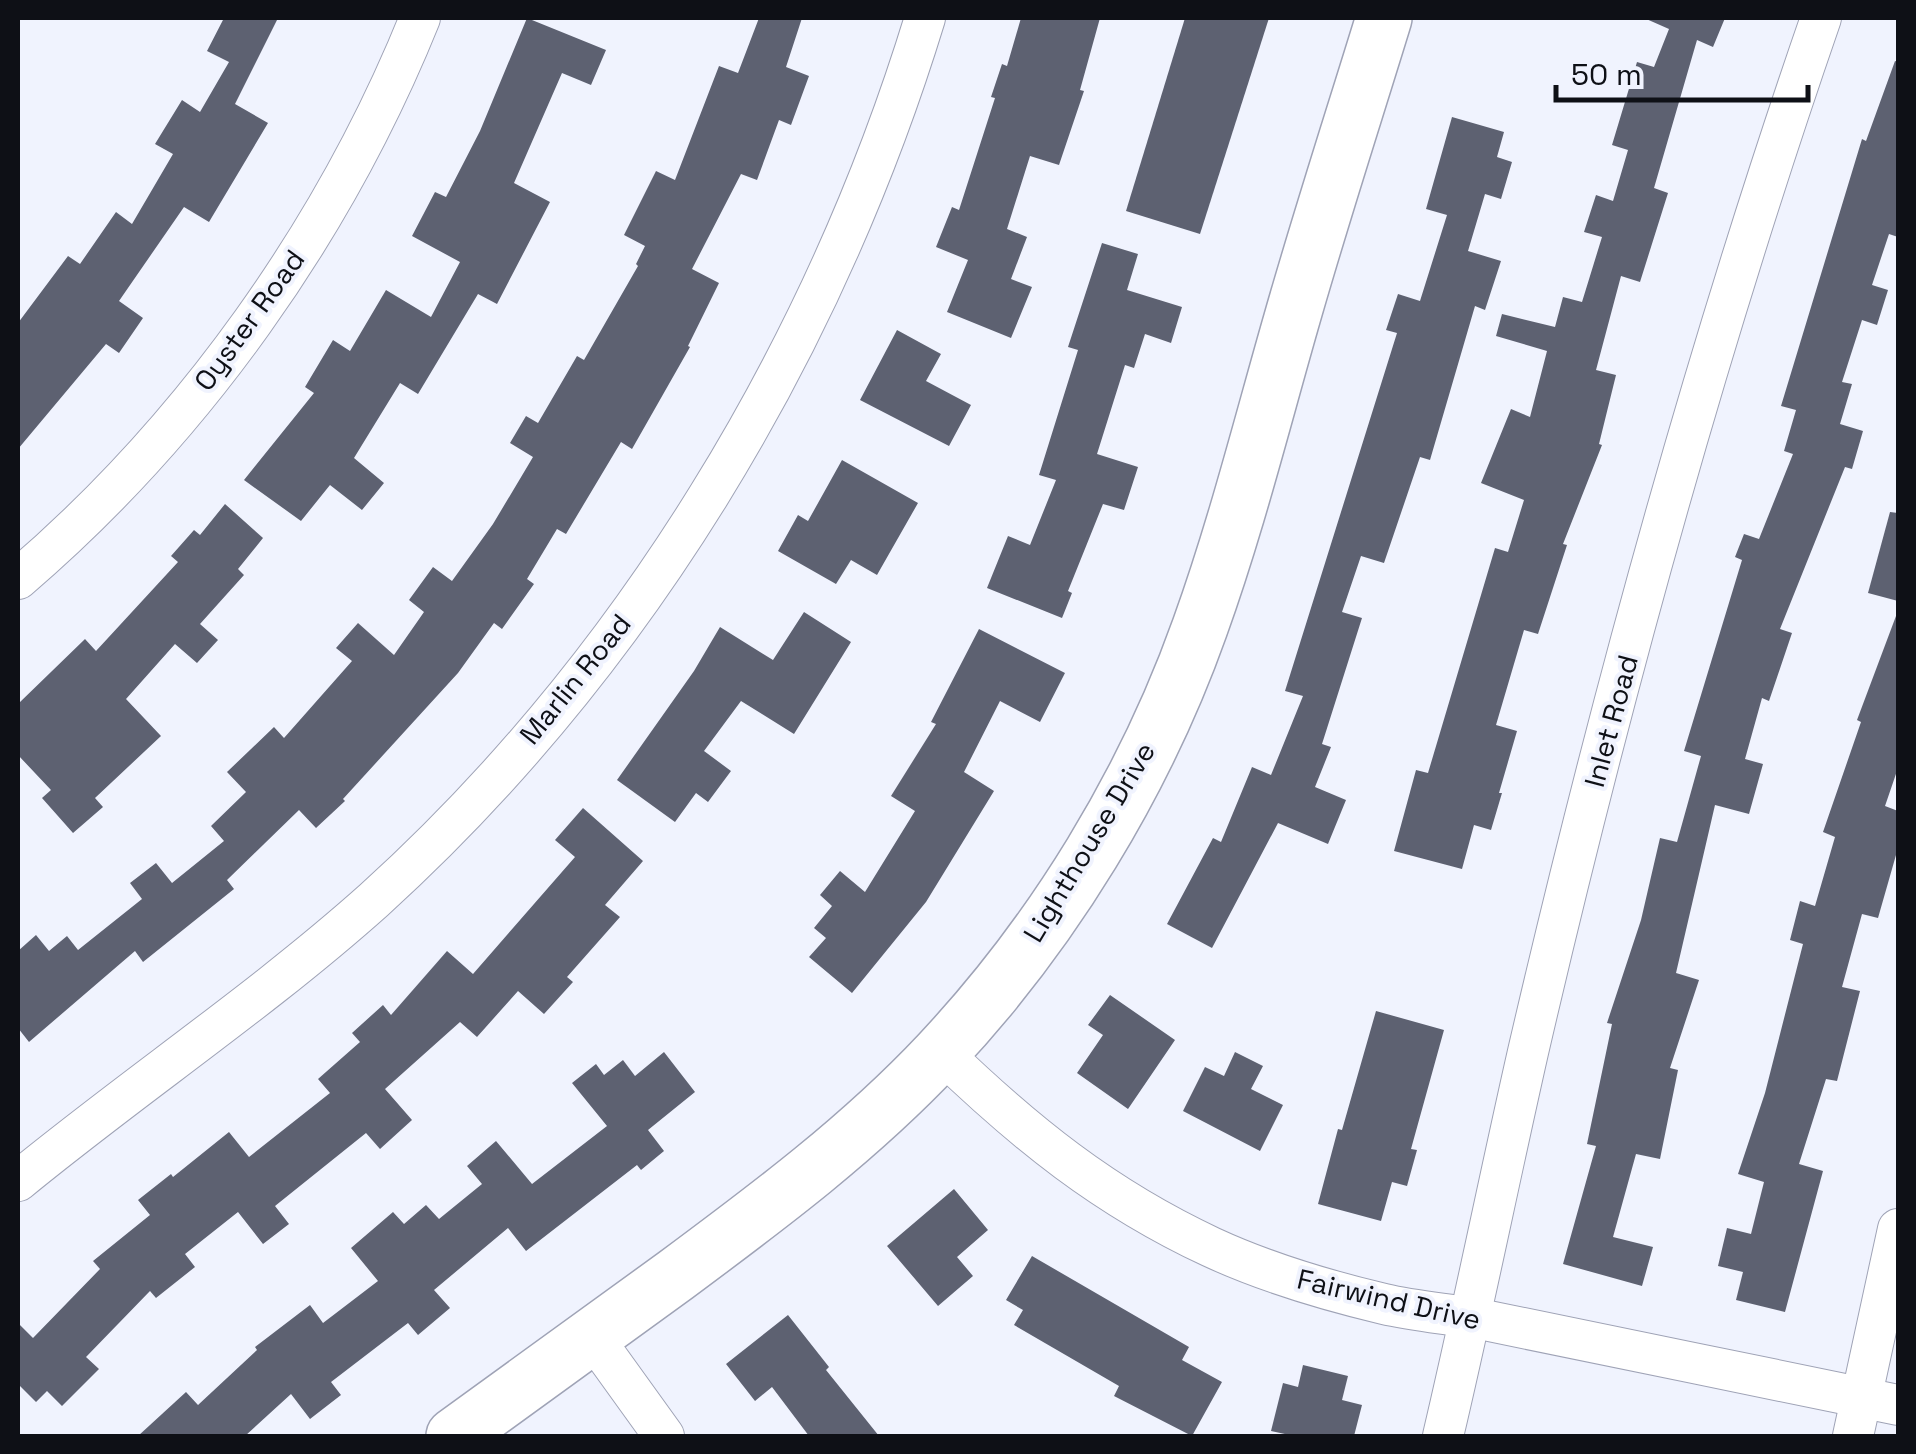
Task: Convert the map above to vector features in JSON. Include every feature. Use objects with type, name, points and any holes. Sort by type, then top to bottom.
[{"type":"street","name":"Oyster Road","points":[[18,579],[141,460],[211,376],[276,288],[360,148],[420,18]]},
{"type":"street","name":"Marlin Road","points":[[18,1181],[281,980],[376,898],[548,717],[616,631],[688,529],[810,312],[862,198],[926,18]]},
{"type":"street","name":"Lighthouse Drive","points":[[454,1436],[793,1189],[869,1123],[941,1052],[1005,977],[1064,896],[1116,810],[1161,722],[1200,629],[1314,240],[1384,18]]},
{"type":"street","name":"Inlet Road","points":[[1443,1436],[1528,1052],[1615,700],[1714,351],[1822,18]]},
{"type":"street","name":"Fairwind Drive","points":[[941,1052],[1006,1116],[1130,1205],[1212,1248],[1298,1280],[1368,1300],[1880,1401]]},
{"type":"street","points":[[1852,1436],[1880,1401],[1898,1229]]},
{"type":"street","points":[[592,1336],[664,1436]]},
{"type":"building","points":[[224,18],[278,18],[235,104],[268,123],[209,222],[184,207],[119,301],[143,318],[119,353],[106,344],[18,449],[18,323],[68,256],[80,264],[116,212],[132,224],[173,154],[155,144],[182,100],[200,112],[229,62],[207,51]]},
{"type":"building","points":[[527,18],[606,50],[591,85],[562,73],[514,183],[550,202],[497,304],[478,294],[418,394],[400,383],[354,458],[384,483],[362,510],[330,485],[301,521],[244,480],[314,393],[305,387],[333,340],[350,351],[386,290],[431,317],[460,262],[412,236],[435,192],[446,197],[480,131]]},
{"type":"building","points":[[759,18],[802,18],[786,67],[809,76],[791,125],[779,120],[757,180],[741,174],[692,269],[719,283],[690,347],[632,449],[621,442],[566,534],[557,529],[527,579],[534,584],[502,629],[494,623],[458,673],[345,801],[316,828],[299,810],[227,880],[234,889],[143,962],[135,951],[29,1042],[18,1028],[18,951],[36,935],[49,951],[67,936],[78,950],[142,899],[130,883],[156,863],[172,883],[224,841],[211,826],[246,792],[227,772],[274,727],[284,738],[352,661],[336,648],[358,623],[394,655],[424,612],[409,600],[433,567],[452,581],[493,524],[533,457],[510,443],[526,416],[538,423],[577,356],[584,360],[638,266],[645,246],[624,235],[656,171],[675,180],[719,66],[738,73]]},
{"type":"building","points":[[1021,18],[1100,18],[1080,90],[1084,91],[1059,165],[1030,156],[1007,229],[1027,237],[1011,279],[1032,287],[1011,338],[947,312],[968,260],[936,247],[952,207],[959,210],[995,98],[991,97],[1002,64],[1007,66]]},
{"type":"building","points":[[1185,18],[1269,18],[1200,234],[1126,211]]},
{"type":"building","points":[[1644,18],[1725,18],[1713,47],[1697,40],[1654,188],[1668,193],[1640,282],[1621,276],[1596,370],[1616,375],[1599,444],[1602,445],[1563,544],[1567,545],[1538,634],[1524,630],[1496,725],[1517,731],[1502,793],[1491,830],[1474,825],[1462,869],[1394,851],[1416,770],[1428,773],[1495,548],[1508,552],[1524,500],[1481,483],[1511,409],[1530,417],[1547,351],[1496,336],[1502,314],[1555,327],[1563,297],[1582,302],[1602,237],[1584,232],[1596,195],[1613,201],[1628,150],[1612,145],[1637,62],[1654,67],[1669,29]]},
{"type":"building","points":[[1895,61],[1898,237],[1889,234],[1872,285],[1888,290],[1877,325],[1862,320],[1842,382],[1852,384],[1840,424],[1863,431],[1852,469],[1845,467],[1780,629],[1792,633],[1769,701],[1762,698],[1745,759],[1763,764],[1749,814],[1715,805],[1676,973],[1699,980],[1670,1068],[1678,1070],[1660,1159],[1636,1154],[1613,1237],[1653,1247],[1642,1286],[1563,1264],[1596,1146],[1587,1144],[1612,1024],[1607,1023],[1641,920],[1660,838],[1677,842],[1701,756],[1684,751],[1742,560],[1735,557],[1744,534],[1759,539],[1793,454],[1784,451],[1796,410],[1781,406],[1862,139],[1866,141]]},
{"type":"building","points":[[1452,117],[1504,132],[1497,157],[1512,162],[1501,199],[1485,194],[1468,251],[1501,261],[1485,310],[1475,306],[1430,460],[1420,457],[1384,563],[1361,556],[1342,612],[1362,618],[1322,744],[1331,747],[1315,787],[1346,800],[1328,844],[1278,823],[1212,948],[1167,924],[1213,838],[1221,842],[1252,767],[1271,775],[1303,696],[1285,691],[1397,333],[1386,330],[1398,294],[1420,301],[1447,215],[1426,209]]},
{"type":"building","points":[[1102,243],[1138,254],[1127,290],[1182,307],[1171,343],[1145,334],[1134,368],[1125,365],[1097,454],[1138,467],[1124,510],[1103,504],[1068,591],[1072,593],[1062,618],[987,588],[1008,536],[1030,545],[1056,480],[1039,475],[1078,350],[1068,347]]},
{"type":"building","points":[[897,330],[941,354],[926,381],[971,405],[949,446],[860,400]]},
{"type":"building","points":[[842,460],[918,503],[877,575],[851,560],[836,584],[778,551],[798,515],[808,521]]},
{"type":"building","points":[[225,504],[263,538],[238,569],[244,575],[200,624],[218,640],[197,663],[175,644],[126,699],[161,736],[95,798],[103,807],[73,833],[42,798],[51,790],[18,755],[18,704],[85,639],[96,651],[178,562],[171,556],[194,530],[200,535]]},
{"type":"building","points":[[1890,512],[1898,513],[1898,601],[1868,593]]},
{"type":"building","points":[[804,612],[851,642],[794,734],[741,701],[704,751],[731,771],[708,802],[696,793],[675,822],[617,780],[694,671],[720,627],[773,660]]},
{"type":"building","points":[[1896,616],[1898,768],[1885,806],[1898,811],[1898,848],[1878,918],[1862,914],[1842,987],[1860,991],[1837,1081],[1826,1079],[1799,1164],[1823,1171],[1785,1312],[1736,1300],[1743,1272],[1718,1266],[1727,1228],[1751,1234],[1764,1182],[1738,1174],[1765,1093],[1803,944],[1790,940],[1800,901],[1815,906],[1835,837],[1823,832],[1861,722],[1857,720]]},
{"type":"building","points":[[979,629],[1065,673],[1040,722],[1000,701],[964,772],[994,791],[926,902],[852,993],[809,957],[826,938],[814,928],[832,906],[820,895],[840,871],[865,892],[915,811],[891,796],[936,724],[931,722]]},
{"type":"building","points":[[583,808],[643,861],[605,905],[620,917],[567,977],[573,982],[544,1014],[518,991],[477,1037],[460,1022],[385,1089],[412,1120],[380,1149],[366,1133],[275,1206],[289,1224],[263,1244],[238,1212],[185,1254],[195,1267],[156,1298],[150,1291],[86,1357],[99,1369],[62,1406],[47,1391],[36,1402],[18,1384],[18,1323],[33,1338],[100,1269],[93,1261],[150,1215],[138,1200],[171,1174],[173,1177],[229,1132],[249,1157],[330,1093],[318,1079],[360,1042],[352,1033],[383,1005],[391,1015],[447,951],[473,974],[575,857],[555,840]]},
{"type":"building","points":[[1110,995],[1175,1040],[1128,1109],[1077,1073],[1103,1035],[1088,1025]]},
{"type":"building","points":[[1376,1011],[1444,1030],[1411,1149],[1417,1150],[1407,1186],[1392,1182],[1381,1221],[1318,1204]]},
{"type":"building","points":[[664,1052],[695,1092],[648,1130],[664,1151],[641,1170],[637,1165],[526,1251],[508,1228],[434,1290],[450,1308],[418,1335],[408,1323],[331,1382],[341,1395],[310,1419],[291,1394],[245,1436],[138,1436],[186,1392],[198,1405],[257,1350],[255,1347],[310,1305],[323,1323],[378,1281],[351,1248],[393,1212],[404,1224],[426,1205],[439,1219],[482,1184],[467,1166],[496,1141],[532,1184],[607,1126],[572,1083],[596,1064],[604,1075],[623,1060],[635,1076]]},
{"type":"building","points":[[1235,1052],[1263,1066],[1251,1089],[1283,1105],[1260,1151],[1183,1111],[1205,1067],[1224,1076]]},
{"type":"building","points":[[954,1189],[988,1230],[957,1257],[973,1276],[938,1306],[887,1246]]},
{"type":"building","points":[[1032,1256],[1189,1347],[1182,1360],[1222,1382],[1192,1436],[1114,1396],[1119,1386],[1014,1325],[1023,1310],[1006,1300]]},
{"type":"building","points":[[788,1315],[879,1436],[809,1436],[772,1387],[755,1401],[726,1364]]},
{"type":"building","points":[[1303,1365],[1348,1376],[1342,1400],[1362,1405],[1354,1436],[1294,1436],[1271,1431],[1283,1383],[1298,1387]]}]
